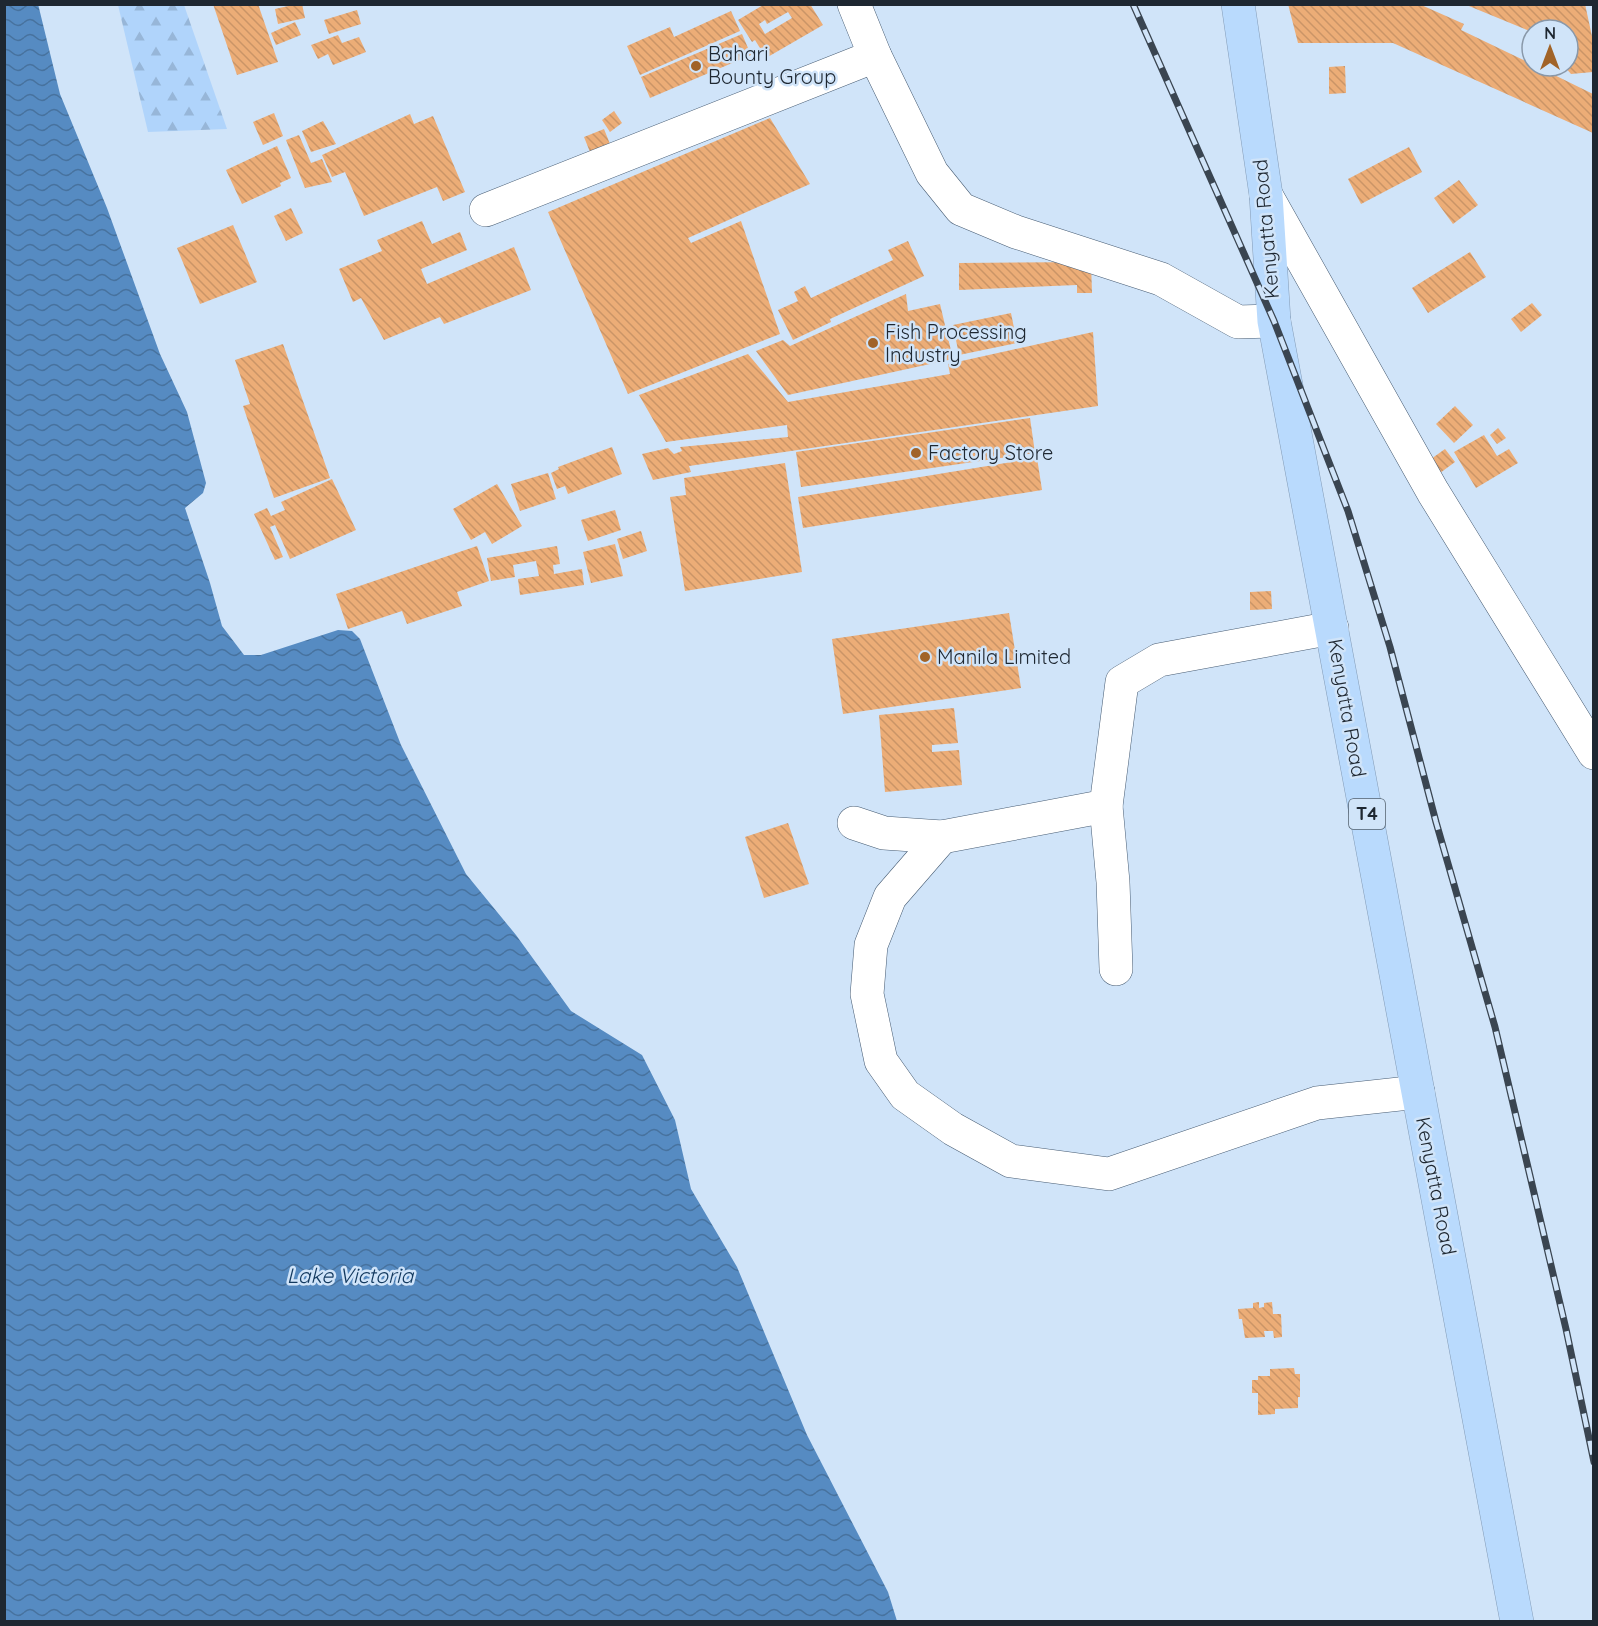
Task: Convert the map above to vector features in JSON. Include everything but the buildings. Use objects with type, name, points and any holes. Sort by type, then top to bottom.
[{"type":"highway","name":"Kenyatta Road","points":[[1238,4],[1266,195],[1274,321],[1517,1622]]},
{"type":"street","points":[[854,4],[875,56],[932,173],[961,209],[1016,232],[1161,279],[1238,322],[1274,321]]},
{"type":"street","points":[[486,210],[875,56]]},
{"type":"street","points":[[1266,195],[1433,492],[1593,753]]},
{"type":"street","points":[[1116,969],[1113,882],[1106,806],[1122,682],[1159,660],[1332,628]]},
{"type":"street","points":[[854,823],[884,834],[942,837],[1106,806]]},
{"type":"street","points":[[942,837],[890,897],[871,945],[867,994],[881,1061],[905,1095],[953,1129],[1011,1161],[1109,1174],[1317,1102],[1418,1092]]},
{"type":"green space","points":[[118,5],[184,5],[227,129],[148,132]]},
{"type":"water","name":"Lake Victoria","points":[[38,4],[60,94],[107,208],[160,354],[187,412],[206,483],[203,493],[185,508],[222,626],[244,655],[261,655],[338,630],[352,631],[360,639],[401,745],[466,874],[516,935],[571,1011],[642,1055],[675,1120],[691,1189],[737,1267],[807,1435],[888,1592],[897,1621],[5,1621],[4,5]]},
{"type":"railway","points":[[1133,4],[1274,321],[1348,511],[1390,647],[1436,822],[1495,1027],[1566,1329],[1594,1462]]},
{"type":"place","name":"Bahari Bounty Group","points":[[696,66]]},
{"type":"place","name":"Fish Processing Industry","points":[[873,343]]},
{"type":"place","name":"Factory Store","points":[[916,453]]},
{"type":"place","name":"Manila Limited","points":[[925,657]]}]
